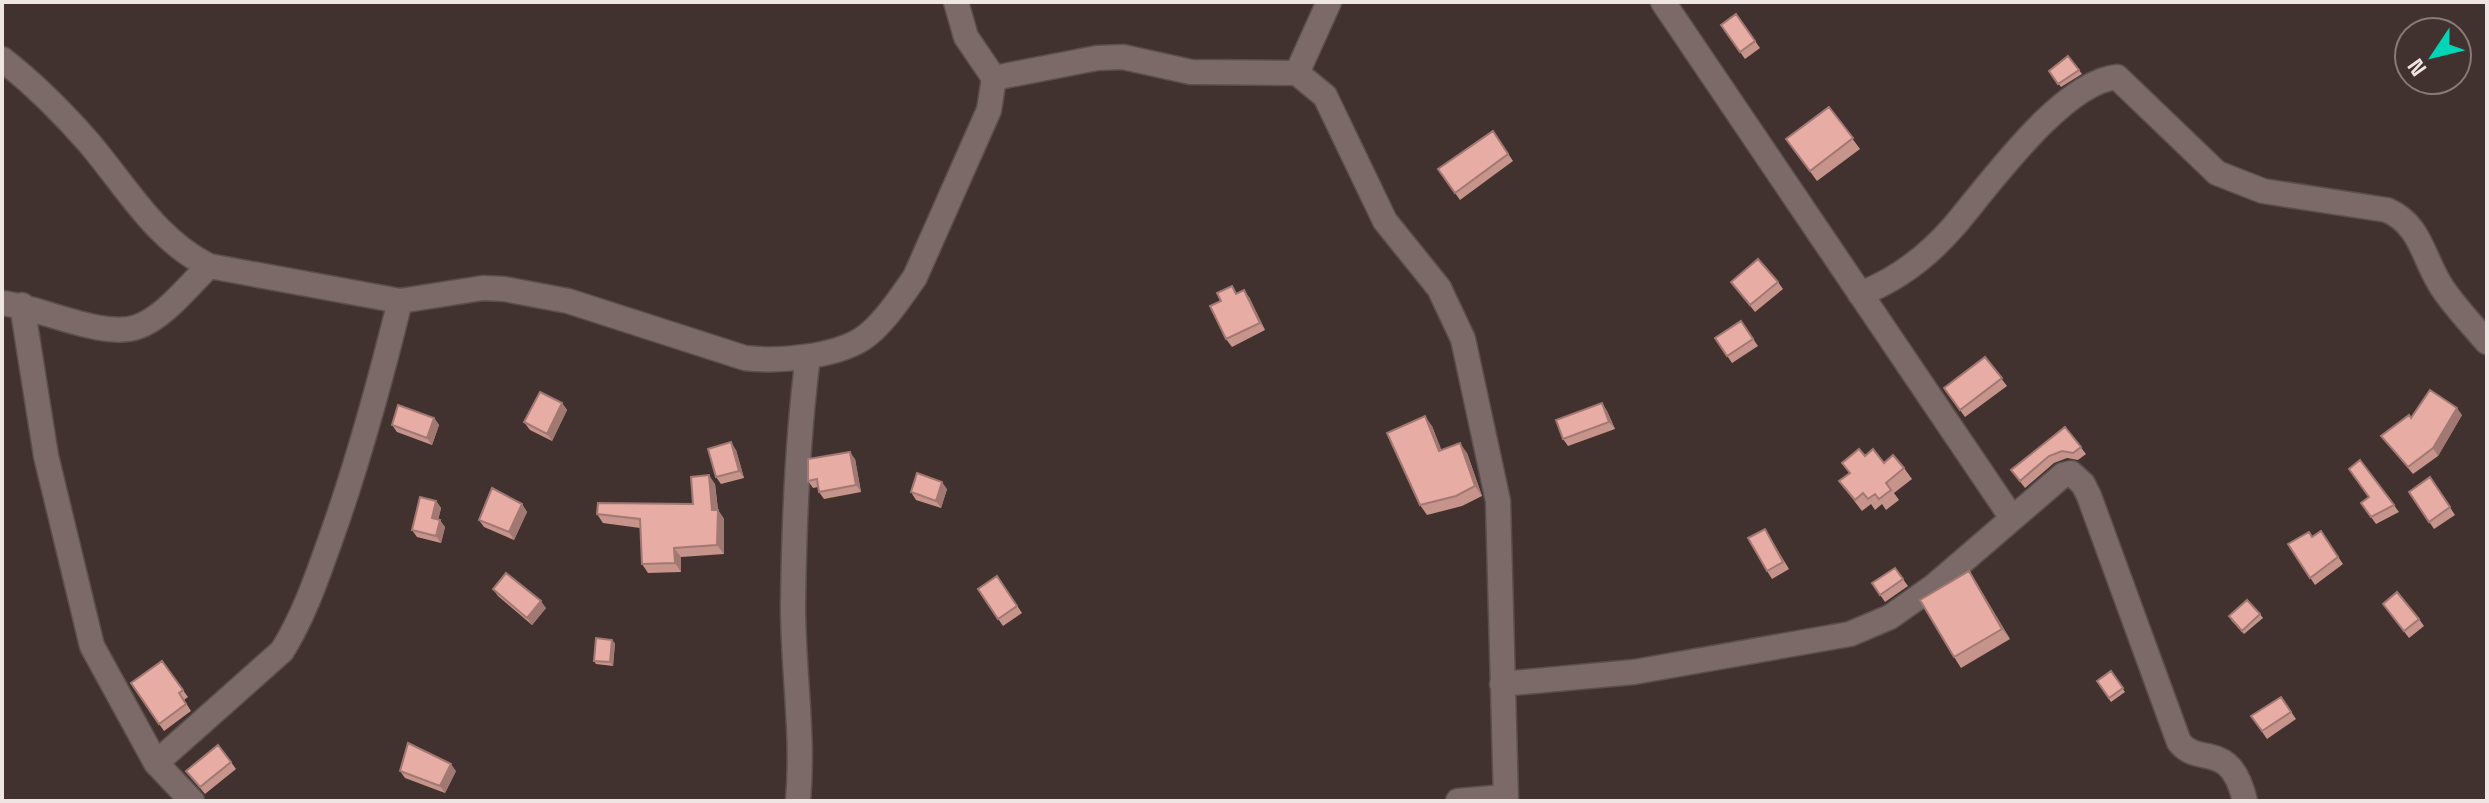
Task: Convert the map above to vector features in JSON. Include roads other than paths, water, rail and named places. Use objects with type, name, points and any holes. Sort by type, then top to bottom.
[{"type":"street","points":[[2,59],[90,144],[152,224],[189,256],[209,266],[400,301],[483,288],[504,289],[568,301],[745,358],[772,362],[808,357],[862,339],[915,277],[989,110],[994,78],[966,37],[956,2]]},
{"type":"street","points":[[1297,73],[1329,2]]},
{"type":"street","points":[[1663,2],[2012,518]]},
{"type":"street","points":[[994,78],[1097,58],[1123,57],[1191,72],[1297,73],[1325,96],[1385,221],[1439,288],[1459,324],[1498,501],[1505,799],[1458,801]]},
{"type":"street","points":[[1860,294],[1886,284],[1935,245],[2044,121],[2089,87],[2117,77],[2217,173],[2263,191],[2387,210],[2402,216],[2412,225],[2441,286],[2487,342]]},
{"type":"street","points":[[192,801],[156,763],[92,646],[12,304],[105,329],[138,327],[156,315],[209,266]]},
{"type":"street","points":[[156,763],[282,651],[290,638],[311,595],[363,447],[400,301]]},
{"type":"street","points":[[798,801],[802,758],[793,609],[798,438],[808,357]]},
{"type":"street","points":[[1502,684],[1634,672],[1850,634],[1904,608],[2063,475],[2071,473],[2078,477],[2089,496],[2179,742],[2189,752],[2206,753],[2225,762],[2238,780],[2245,801]]}]
